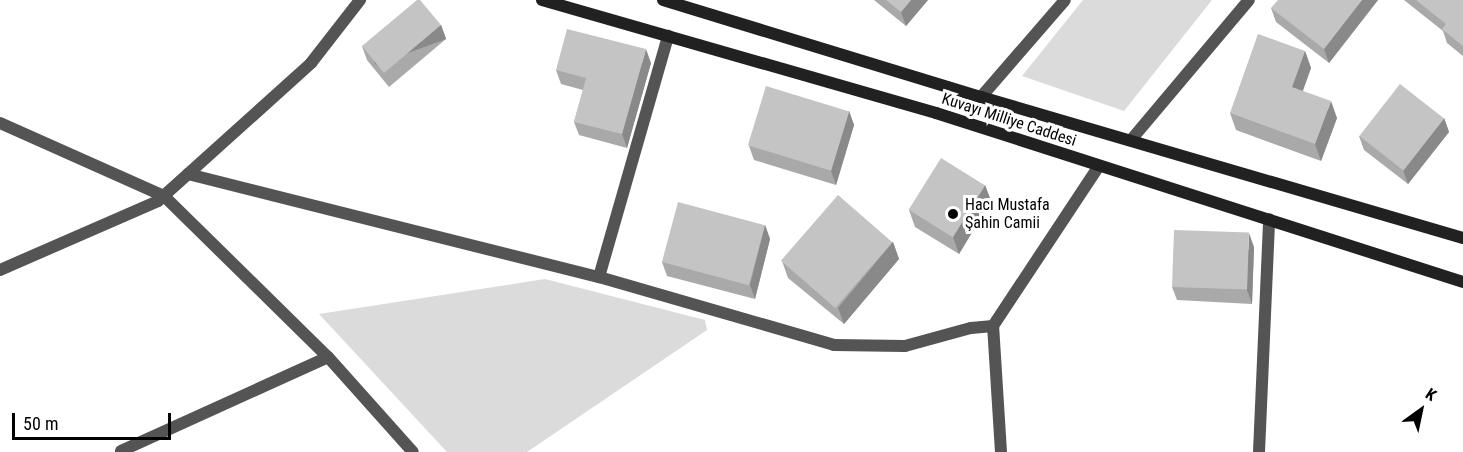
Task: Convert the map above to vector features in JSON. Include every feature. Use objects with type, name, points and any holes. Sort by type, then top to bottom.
[{"type":"main road","name":"Kuvayı Milliye Caddesi","points":[[542,0],[936,113],[1463,282]]},
{"type":"main road","name":"Kuvayı Milliye Caddesi","points":[[663,0],[981,97],[1463,238]]},
{"type":"street","points":[[0,270],[158,201],[311,63],[360,0]]},
{"type":"street","points":[[1131,140],[1249,0]]},
{"type":"street","points":[[981,97],[1062,1]]},
{"type":"street","points":[[599,277],[668,36]]},
{"type":"street","points":[[0,123],[164,196],[328,357],[413,452]]},
{"type":"street","points":[[1001,452],[993,326],[1099,166]]},
{"type":"street","points":[[188,174],[599,277],[834,345],[904,346],[971,328],[993,326]]},
{"type":"street","points":[[1259,452],[1269,219]]},
{"type":"street","points":[[121,451],[328,357]]},
{"type":"shaded area","points":[[1083,0],[1212,0],[1124,111],[1022,76]]},
{"type":"shaded area","points":[[545,279],[705,320],[707,330],[527,452],[447,452],[319,314]]},
{"type":"building","points":[[417,0],[420,0],[441,25],[384,73],[362,46]]},
{"type":"building","points":[[886,0],[911,0],[901,12]]},
{"type":"building","points":[[1278,0],[1362,0],[1324,49],[1271,8]]},
{"type":"building","points":[[1416,0],[1463,0],[1463,46],[1442,29],[1446,24]]},
{"type":"building","points":[[567,29],[646,49],[622,134],[574,122],[586,78],[556,70]]},
{"type":"building","points":[[1258,34],[1305,51],[1292,87],[1331,101],[1315,144],[1230,113]]},
{"type":"building","points":[[1400,84],[1444,118],[1403,170],[1359,136]]},
{"type":"building","points":[[766,86],[849,111],[831,171],[748,145]]},
{"type":"building","points":[[941,158],[985,186],[953,237],[909,210]]},
{"type":"building","points":[[838,195],[892,242],[835,308],[781,261]]},
{"type":"building","points":[[678,202],[765,225],[749,285],[662,262]]},
{"type":"building","points":[[1174,230],[1249,233],[1247,290],[1172,287]]},
{"type":"place","name":"Hacı Mustafa Şahin Camii","points":[[953,214]]}]
